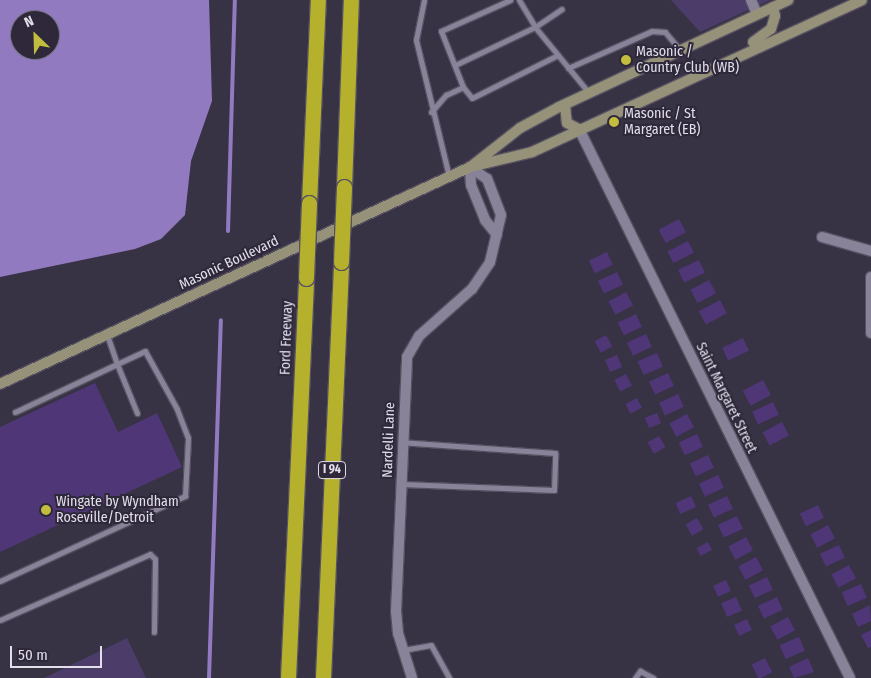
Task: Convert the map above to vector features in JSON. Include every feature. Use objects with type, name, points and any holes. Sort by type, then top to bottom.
[{"type":"highway","name":"Ford Freeway","points":[[288,678],[318,0]]},
{"type":"highway","name":"I 94","points":[[324,678],[351,0]]},
{"type":"main road","name":"Masonic Boulevard","points":[[0,384],[450,177],[470,167],[520,128],[757,14],[772,3],[788,0]]},
{"type":"main road","name":"Masonic Boulevard","points":[[470,167],[532,152],[862,0]]},
{"type":"main road","points":[[690,79],[710,62],[765,36],[775,16],[772,3]]},
{"type":"main road","points":[[565,105],[566,124],[579,129]]},
{"type":"street","points":[[750,0],[757,14]]},
{"type":"street","name":"Saint Margaret Street","points":[[579,129],[850,678]]},
{"type":"street","points":[[470,167],[471,185],[485,220],[496,235]]},
{"type":"street","name":"Nardelli Lane","points":[[412,678],[403,650],[396,584],[401,442],[407,357],[412,346],[482,277],[496,235],[501,215],[487,179],[470,167]]},
{"type":"street","points":[[822,237],[871,251]]},
{"type":"street","points":[[871,277],[871,333]]},
{"type":"lane","points":[[424,0],[416,40],[431,112],[450,177]]},
{"type":"lane","points":[[510,0],[441,32],[463,87],[472,98],[558,55]]},
{"type":"lane","points":[[518,0],[535,27],[589,94]]},
{"type":"lane","points":[[454,65],[535,27],[562,8]]},
{"type":"lane","points":[[568,68],[652,31],[666,32],[680,50]]},
{"type":"lane","points":[[431,112],[446,95],[463,87]]},
{"type":"lane","points":[[107,335],[116,364],[137,413]]},
{"type":"lane","points":[[0,581],[185,496],[188,438],[177,409],[145,351],[15,412]]},
{"type":"lane","points":[[401,442],[555,453],[554,490],[401,484]]},
{"type":"lane","points":[[0,620],[150,554],[156,559],[154,632]]},
{"type":"lane","points":[[403,650],[431,644],[449,678]]},
{"type":"lane","points":[[635,678],[640,671],[653,678]]},
{"type":"shaded area","points":[[0,0],[209,0],[212,101],[191,161],[185,215],[161,239],[135,249],[0,277]]},
{"type":"shaded area","points":[[671,0],[770,0],[700,32]]},
{"type":"shaded area","points":[[127,638],[146,678],[44,678]]},
{"type":"building","points":[[679,219],[686,232],[666,243],[659,230]]},
{"type":"building","points":[[688,241],[694,253],[673,263],[668,251]]},
{"type":"building","points":[[607,252],[613,265],[595,273],[589,260]]},
{"type":"building","points":[[699,260],[705,273],[684,282],[678,270]]},
{"type":"building","points":[[617,272],[623,285],[604,294],[598,281]]},
{"type":"building","points":[[709,280],[716,293],[698,303],[690,290]]},
{"type":"building","points":[[626,292],[633,305],[615,315],[608,301]]},
{"type":"building","points":[[720,300],[727,313],[706,325],[699,311]]},
{"type":"building","points":[[636,314],[642,327],[624,335],[618,322]]},
{"type":"building","points":[[646,334],[652,347],[633,356],[627,343]]},
{"type":"building","points":[[606,335],[612,346],[601,353],[595,341]]},
{"type":"building","points":[[743,338],[749,351],[728,360],[722,348]]},
{"type":"building","points":[[657,353],[663,367],[644,375],[638,361]]},
{"type":"building","points":[[617,355],[622,367],[610,372],[605,360]]},
{"type":"building","points":[[668,373],[674,386],[655,395],[649,382]]},
{"type":"building","points":[[626,374],[632,386],[620,391],[614,380]]},
{"type":"building","points":[[763,380],[771,395],[751,406],[743,391]]},
{"type":"building","name":"Wingate by Wyndham Roseville/Detroit","points":[[95,383],[118,432],[157,413],[182,467],[0,552],[0,427]]},
{"type":"building","points":[[678,394],[684,407],[665,416],[659,403]]},
{"type":"building","points":[[637,398],[642,408],[630,414],[625,404]]},
{"type":"building","points":[[773,402],[779,415],[758,424],[752,412]]},
{"type":"building","points":[[657,413],[661,423],[649,428],[645,418]]},
{"type":"building","points":[[687,414],[694,427],[676,437],[669,423]]},
{"type":"building","points":[[782,422],[789,435],[770,446],[763,432]]},
{"type":"building","points":[[697,434],[703,447],[685,455],[679,442]]},
{"type":"building","points":[[659,436],[665,447],[654,454],[648,442]]},
{"type":"building","points":[[708,455],[714,468],[696,476],[690,463]]},
{"type":"building","points":[[718,475],[724,488],[705,497],[699,484]]},
{"type":"building","points":[[691,496],[696,507],[680,514],[675,503]]},
{"type":"building","points":[[727,496],[733,509],[714,518],[708,505]]},
{"type":"building","points":[[818,505],[824,518],[806,526],[800,513]]},
{"type":"building","points":[[737,516],[743,529],[724,538],[718,525]]},
{"type":"building","points":[[697,518],[703,529],[692,536],[686,524]]},
{"type":"building","points":[[828,525],[835,538],[817,548],[810,534]]},
{"type":"building","points":[[746,537],[753,550],[735,560],[728,546]]},
{"type":"building","points":[[708,542],[712,550],[701,556],[696,548]]},
{"type":"building","points":[[839,545],[845,558],[826,567],[820,554]]},
{"type":"building","points":[[756,557],[763,570],[745,580],[738,566]]},
{"type":"building","points":[[849,565],[856,578],[838,588],[831,574]]},
{"type":"building","points":[[767,577],[773,590],[755,598],[749,585]]},
{"type":"building","points":[[726,580],[731,591],[718,597],[713,586]]},
{"type":"building","points":[[861,584],[867,598],[848,606],[842,592]]},
{"type":"building","points":[[736,597],[742,611],[727,617],[721,603]]},
{"type":"building","points":[[777,597],[783,610],[764,619],[758,606]]},
{"type":"building","points":[[870,605],[871,621],[858,627],[852,614]]},
{"type":"building","points":[[788,617],[795,630],[777,640],[770,626]]},
{"type":"building","points":[[747,619],[752,630],[739,636],[734,625]]},
{"type":"building","points":[[871,630],[871,647],[868,648],[861,635]]},
{"type":"building","points":[[799,637],[805,651],[786,659],[780,645]]},
{"type":"building","points":[[765,658],[772,672],[758,678],[752,665]]},
{"type":"building","points":[[808,658],[814,672],[794,678],[789,667]]},
{"type":"waterway","points":[[228,231],[235,0]]},
{"type":"waterway","points":[[209,678],[221,320]]},
{"type":"place","name":"Masonic / Country Club (WB)","points":[[626,60]]},
{"type":"place","name":"Masonic / St Margaret (EB)","points":[[614,122]]},
{"type":"place","name":"Wingate by Wyndham Roseville/Detroit","points":[[46,510]]}]
